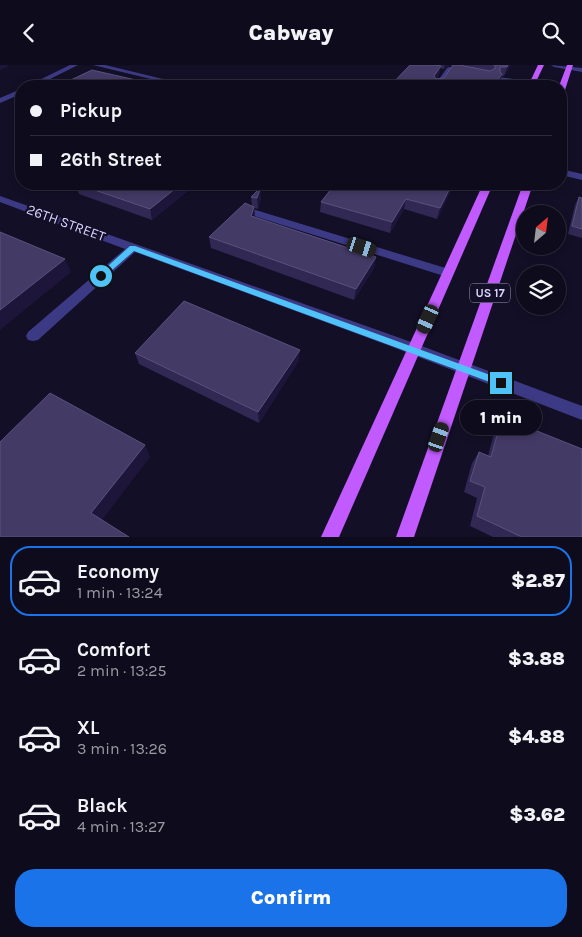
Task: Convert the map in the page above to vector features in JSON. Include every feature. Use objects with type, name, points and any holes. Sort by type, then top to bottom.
[{"type":"main road","points":[[534,80],[541,65]]},
{"type":"main road","points":[[564,80],[569,66]]},
{"type":"main road","points":[[330,537],[485,190]]},
{"type":"main road","name":"US 17","points":[[405,537],[526,190]]},
{"type":"street","points":[[44,80],[75,65]]},
{"type":"street","points":[[96,65],[162,80]]},
{"type":"street","points":[[554,65],[569,66],[582,70]]},
{"type":"street","points":[[441,80],[449,69],[478,74]]},
{"type":"street","points":[[438,71],[446,73]]},
{"type":"street","points":[[502,79],[507,80]]},
{"type":"street","points":[[0,101],[15,94]]},
{"type":"street","points":[[567,173],[582,177]]},
{"type":"street","name":"26TH STREET","points":[[0,199],[582,413]]},
{"type":"street","points":[[252,212],[448,273]]},
{"type":"street","points":[[34,336],[133,248]]},
{"type":"building","points":[[410,65],[441,66],[434,76],[436,79],[444,78],[453,65],[490,71],[496,68],[494,65],[508,65],[507,67],[500,67],[502,74],[498,80],[396,80]]},
{"type":"building","points":[[92,70],[136,80],[71,80]]},
{"type":"building","points":[[95,190],[174,190],[150,209]]},
{"type":"building","points":[[258,190],[260,190],[257,198],[251,197]]},
{"type":"building","points":[[330,190],[449,190],[440,208],[406,199],[392,222],[321,202]]},
{"type":"building","points":[[579,197],[582,198],[582,229],[572,226]]},
{"type":"building","points":[[245,203],[254,207],[251,216],[376,257],[356,289],[209,237]]},
{"type":"building","points":[[0,232],[65,259],[0,310]]},
{"type":"building","points":[[184,301],[300,350],[258,412],[135,353]]},
{"type":"building","points":[[50,393],[145,445],[91,513],[129,537],[0,537],[0,442]]},
{"type":"building","points":[[502,417],[582,449],[582,537],[522,537],[477,516],[485,487],[470,481],[479,452],[491,457]]},
{"type":"route","points":[[101,276],[133,248],[395,342],[501,383]]}]
